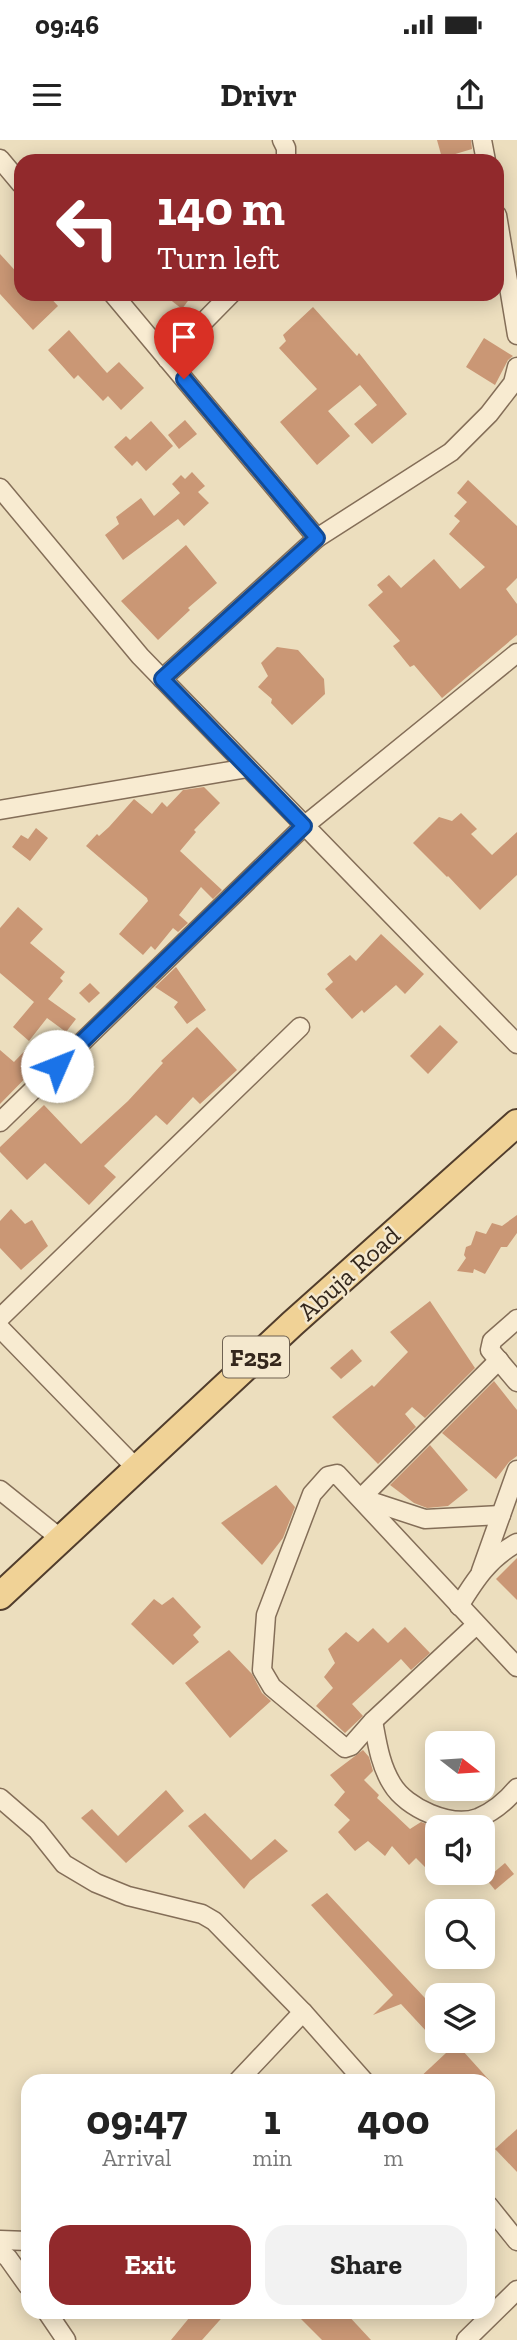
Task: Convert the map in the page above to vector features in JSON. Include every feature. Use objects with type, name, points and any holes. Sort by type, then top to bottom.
[{"type":"main road","name":"Abuja Road","points":[[0,1597],[302,1315],[517,1123]]},
{"type":"street","points":[[0,159],[14,176]]},
{"type":"street","points":[[504,257],[517,335]]},
{"type":"street","points":[[119,301],[317,538]]},
{"type":"street","points":[[167,359],[224,301]]},
{"type":"street","points":[[162,679],[317,538],[451,452],[489,414],[513,383],[517,367]]},
{"type":"street","points":[[0,488],[140,656],[517,1044]]},
{"type":"street","points":[[0,1122],[304,826],[517,653]]},
{"type":"street","points":[[0,810],[248,768]]},
{"type":"street","points":[[0,1318],[299,1027]]},
{"type":"street","points":[[517,1319],[492,1341],[491,1350],[517,1382]]},
{"type":"street","points":[[0,1328],[137,1469]]},
{"type":"street","points":[[360,1498],[499,1360]]},
{"type":"street","points":[[459,1606],[481,1570],[517,1470]]},
{"type":"street","points":[[476,1625],[373,1721],[351,1746],[345,1748],[272,1687],[262,1670],[266,1615],[312,1494],[328,1476],[337,1474],[517,1667]]},
{"type":"street","points":[[0,1490],[61,1539]]},
{"type":"street","points":[[360,1498],[425,1519],[501,1515]]},
{"type":"street","points":[[481,1570],[502,1551],[517,1544]]},
{"type":"street","points":[[373,1721],[382,1762],[392,1784],[404,1800],[425,1811],[450,1820],[477,1818],[507,1800],[517,1788]]},
{"type":"street","points":[[0,1798],[37,1830],[64,1864],[96,1883],[128,1896],[202,1914],[214,1921],[303,2012],[359,2074]]},
{"type":"street","points":[[245,2074],[303,2012]]},
{"type":"street","points":[[495,2214],[517,2241]]},
{"type":"street","points":[[0,2240],[21,2241]]},
{"type":"street","points":[[0,2251],[21,2276]]},
{"type":"street","points":[[495,2312],[517,2290]]},
{"type":"street","points":[[52,2319],[66,2340]]},
{"type":"street","points":[[466,2340],[487,2319]]},
{"type":"building","points":[[437,140],[471,140],[472,149],[455,154],[441,154]]},
{"type":"building","points":[[0,254],[14,269],[14,301],[53,301],[58,306],[33,330],[0,294]]},
{"type":"building","points":[[172,301],[188,301],[182,309]]},
{"type":"building","points":[[313,307],[357,356],[359,353],[407,414],[372,444],[354,424],[377,405],[360,385],[328,411],[350,436],[317,465],[280,422],[317,389],[279,348],[286,341],[283,335]]},
{"type":"building","points":[[69,330],[107,373],[119,362],[144,388],[121,410],[108,396],[103,401],[78,375],[74,379],[48,350]]},
{"type":"building","points":[[484,338],[513,356],[508,360],[495,385],[466,367]]},
{"type":"building","points":[[185,420],[197,434],[179,449],[168,435]]},
{"type":"building","points":[[151,421],[173,446],[146,471],[137,461],[132,466],[114,447],[126,436],[130,440]]},
{"type":"building","points":[[192,472],[205,486],[198,492],[209,503],[184,526],[178,519],[123,560],[105,535],[119,524],[116,517],[141,498],[154,516],[180,493],[172,484],[181,475],[185,479]]},
{"type":"building","points":[[468,480],[517,526],[517,578],[506,589],[517,604],[517,635],[442,698],[414,665],[410,667],[393,646],[400,641],[368,605],[383,592],[377,585],[389,575],[401,588],[434,559],[460,589],[485,567],[449,534],[460,521],[454,516],[467,502],[457,493]]},
{"type":"building","points":[[186,545],[217,583],[188,608],[190,610],[158,640],[121,601]]},
{"type":"building","points":[[277,647],[298,650],[324,679],[325,694],[292,725],[271,703],[272,699],[258,687],[268,676],[261,663]]},
{"type":"building","points":[[204,787],[220,803],[194,830],[196,832],[180,851],[222,890],[213,899],[201,887],[179,915],[188,923],[178,932],[173,928],[155,950],[151,946],[143,955],[119,934],[148,901],[147,898],[86,846],[97,834],[99,836],[109,827],[134,799],[152,814],[162,802],[167,807],[183,790]]},
{"type":"building","points":[[461,813],[477,829],[471,834],[492,855],[517,832],[517,875],[480,910],[413,843],[439,817],[452,821]]},
{"type":"building","points":[[36,828],[48,838],[30,861],[12,847],[21,835],[28,839]]},
{"type":"building","points":[[18,907],[43,929],[30,943],[65,972],[60,978],[63,981],[48,999],[76,1019],[66,1032],[47,1018],[29,1041],[13,1027],[34,1002],[0,973],[0,928]]},
{"type":"building","points":[[381,934],[424,974],[405,994],[396,985],[364,1013],[362,1010],[352,1019],[325,989],[333,982],[327,974],[350,955],[356,961]]},
{"type":"building","points":[[176,967],[206,1010],[187,1024],[174,1007],[178,1002],[155,987]]},
{"type":"building","points":[[90,983],[100,993],[89,1003],[79,993]]},
{"type":"building","points":[[440,1025],[458,1042],[428,1074],[410,1056]]},
{"type":"building","points":[[197,1027],[237,1070],[200,1104],[193,1097],[167,1125],[156,1115],[104,1166],[116,1177],[89,1205],[45,1163],[27,1180],[0,1152],[0,1147],[44,1105],[81,1144],[128,1101],[163,1063],[161,1061]]},
{"type":"building","points":[[36,1039],[50,1053],[0,1104],[0,1050],[14,1062]]},
{"type":"building","points":[[11,1209],[25,1224],[32,1220],[48,1246],[21,1270],[0,1248],[0,1221]]},
{"type":"building","points":[[517,1215],[517,1233],[507,1247],[501,1247],[485,1274],[474,1269],[473,1273],[457,1271],[466,1258],[466,1247],[471,1245],[476,1231],[486,1234],[492,1223],[502,1226]]},
{"type":"building","points":[[430,1301],[475,1368],[425,1418],[412,1407],[405,1414],[416,1427],[378,1464],[332,1417],[372,1385],[374,1387],[408,1352],[390,1332]]},
{"type":"building","points":[[352,1349],[362,1361],[341,1379],[330,1368]]},
{"type":"building","points":[[494,1381],[517,1410],[517,1456],[496,1479],[442,1433]]},
{"type":"building","points":[[430,1445],[468,1490],[448,1506],[427,1508],[414,1503],[390,1485]]},
{"type":"building","points":[[276,1485],[295,1507],[283,1538],[262,1565],[221,1523]]},
{"type":"building","points":[[517,1558],[517,1600],[496,1579]]},
{"type":"building","points":[[173,1597],[201,1627],[193,1635],[199,1642],[173,1665],[131,1624],[154,1599],[162,1605]]},
{"type":"building","points":[[405,1627],[430,1653],[411,1670],[401,1659],[352,1704],[363,1716],[345,1733],[316,1706],[333,1688],[324,1677],[335,1663],[328,1649],[346,1632],[358,1642],[373,1628],[388,1643]]},
{"type":"building","points":[[229,1650],[252,1674],[262,1693],[271,1701],[230,1738],[185,1683]]},
{"type":"building","points":[[363,1750],[369,1757],[373,1771],[364,1780],[379,1795],[377,1798],[410,1829],[421,1822],[425,1823],[425,1867],[416,1858],[409,1865],[392,1846],[385,1856],[368,1841],[355,1851],[338,1832],[350,1820],[334,1805],[345,1792],[330,1775]]},
{"type":"building","points":[[166,1790],[184,1811],[126,1863],[81,1818],[92,1809],[118,1836]]},
{"type":"building","points":[[205,1813],[251,1860],[275,1839],[288,1851],[250,1881],[244,1889],[188,1826]]},
{"type":"building","points":[[505,1863],[514,1874],[495,1890],[491,1885],[495,1885],[495,1871]]},
{"type":"building","points":[[327,1893],[425,1998],[425,2030],[401,2004],[373,2015],[393,1995],[311,1905]]},
{"type":"building","points":[[446,2053],[465,2053],[484,2074],[424,2074]]},
{"type":"building","points":[[517,2129],[517,2172],[495,2149]]},
{"type":"building","points":[[188,2319],[221,2319],[202,2340],[171,2340]]},
{"type":"building","points":[[301,2319],[352,2319],[371,2340],[322,2340]]},
{"type":"route","points":[[57,1066],[304,826],[162,679],[317,538],[184,379]]}]
